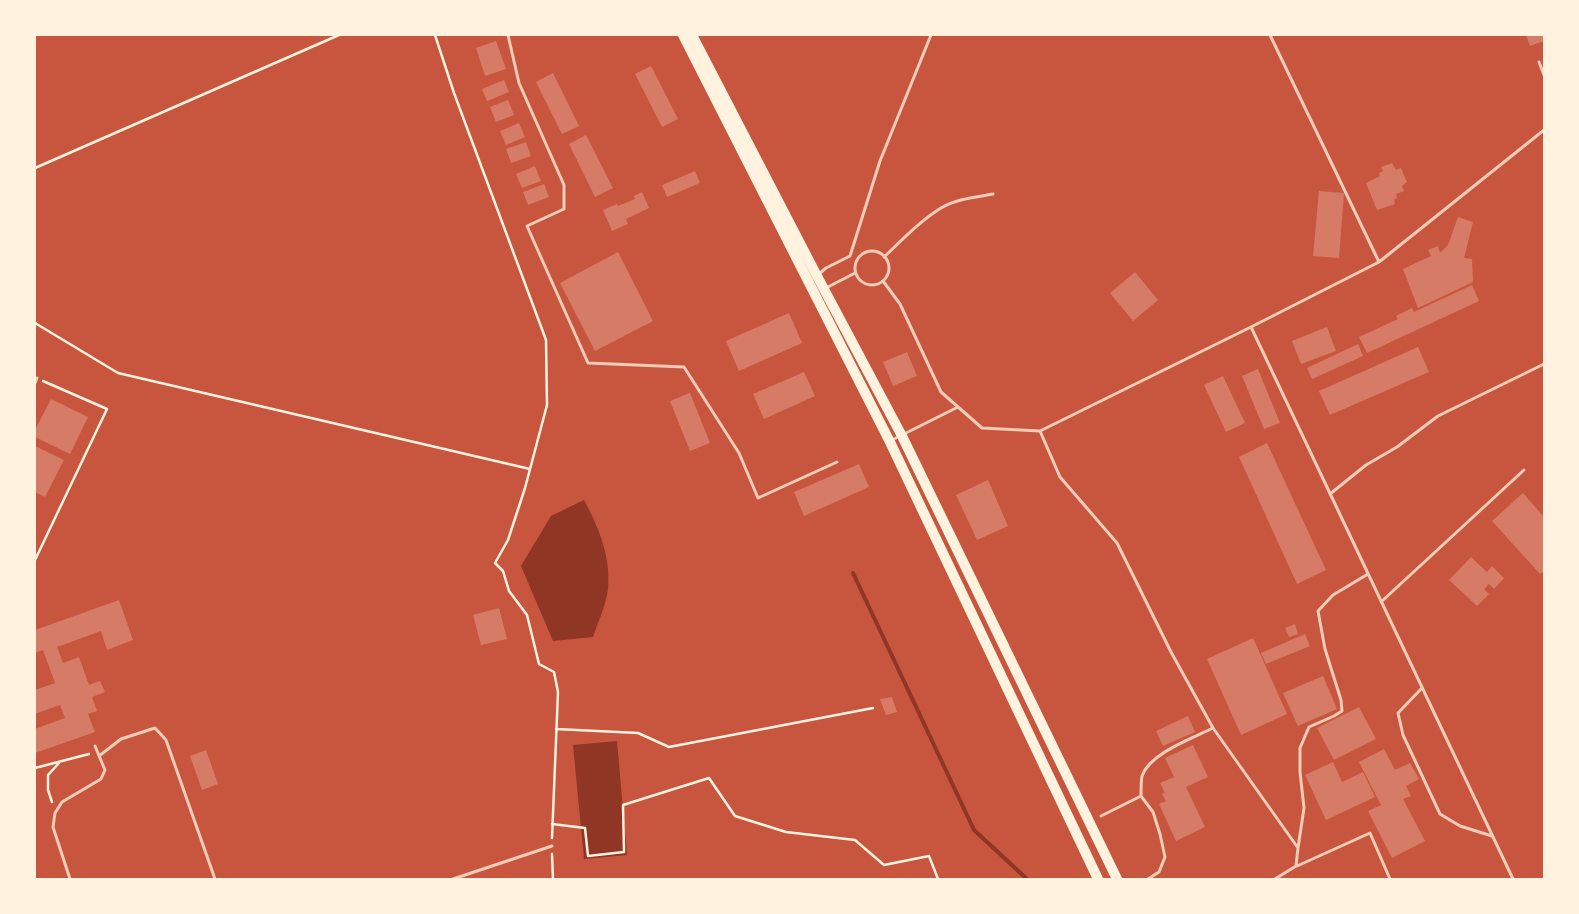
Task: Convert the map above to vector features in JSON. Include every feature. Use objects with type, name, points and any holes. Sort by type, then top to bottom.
[{"type":"main road","points":[[683,35],[890,442],[1098,879]]},
{"type":"main road","points":[[692,35],[902,436],[1117,879]]},
{"type":"lane","points":[[508,35],[519,83],[564,185],[564,209],[527,226],[588,363],[684,367],[739,453],[758,498],[837,462]]},
{"type":"lane","points":[[817,276],[826,268],[850,256],[880,162],[931,35]]},
{"type":"lane","points":[[1270,35],[1379,262]]},
{"type":"lane","points":[[1539,62],[1544,76]]},
{"type":"lane","points":[[883,281],[900,304],[941,392],[982,428],[1040,431],[1251,328],[1379,262],[1544,130]]},
{"type":"lane","points":[[884,257],[941,208],[965,199],[993,194]]},
{"type":"lane","points":[[874,251],[884,257],[889,266],[887,277],[883,281],[878,284],[866,285],[857,278],[855,273],[856,261],[863,253],[874,251]]},
{"type":"lane","points":[[824,289],[855,273]]},
{"type":"lane","points":[[1251,328],[1513,879]]},
{"type":"lane","points":[[1330,494],[1366,465],[1397,446],[1438,416],[1544,364]]},
{"type":"lane","points":[[35,383],[37,378]]},
{"type":"lane","points":[[890,442],[958,407]]},
{"type":"lane","points":[[1040,431],[1060,477],[1117,543],[1171,652],[1213,728],[1298,848]]},
{"type":"lane","points":[[1381,602],[1524,470]]},
{"type":"lane","points":[[1296,866],[1304,808],[1300,772],[1300,748],[1309,727],[1342,711],[1341,700],[1325,649],[1318,611],[1333,595],[1368,574]]},
{"type":"lane","points":[[1422,688],[1398,713],[1403,735],[1440,814],[1460,826],[1492,836]]},
{"type":"lane","points":[[99,756],[121,739],[155,728],[166,740],[215,879]]},
{"type":"lane","points":[[1148,879],[1159,872],[1165,857],[1153,812],[1141,796],[1142,777],[1149,765],[1172,748],[1213,728]]},
{"type":"lane","points":[[70,879],[53,827],[55,813],[62,802],[101,779],[105,770],[95,746]]},
{"type":"lane","points":[[1101,816],[1141,796]]},
{"type":"lane","points":[[1275,879],[1296,866],[1370,833],[1390,879]]},
{"type":"lane","points":[[453,879],[552,846]]},
{"type":"path","points":[[35,168],[339,35]]},
{"type":"path","points":[[435,35],[454,93],[546,340],[547,405],[530,469],[506,546],[494,563],[503,571],[510,591],[526,615],[539,664],[554,672],[558,692],[552,824],[553,879]]},
{"type":"path","points":[[35,323],[118,372],[530,469]]},
{"type":"path","points":[[35,560],[108,409],[37,378]]},
{"type":"path","points":[[556,729],[638,733],[669,747],[873,708]]},
{"type":"path","points":[[35,768],[98,752]]},
{"type":"path","points":[[55,813],[48,790],[48,775],[60,761]]},
{"type":"path","points":[[552,824],[585,828],[588,856],[624,852],[623,805],[709,778],[735,816],[786,832],[855,840],[884,865],[929,856],[938,879]]},
{"type":"shaded area","points":[[584,500],[599,532],[606,554],[608,566],[607,595],[593,637],[553,641],[521,566],[551,516]]},
{"type":"shaded area","points":[[617,741],[627,855],[584,859],[573,745]]},
{"type":"building","points":[[1526,35],[1544,35],[1544,41],[1530,46]]},
{"type":"building","points":[[496,41],[506,69],[485,76],[476,48]]},
{"type":"building","points":[[651,66],[678,119],[662,127],[635,74]]},
{"type":"building","points":[[553,73],[579,126],[562,134],[536,82]]},
{"type":"building","points":[[504,80],[509,92],[487,101],[482,89]]},
{"type":"building","points":[[508,100],[514,115],[496,122],[490,107]]},
{"type":"building","points":[[519,123],[525,137],[506,145],[500,131]]},
{"type":"building","points":[[586,135],[613,188],[595,197],[569,144]]},
{"type":"building","points":[[526,142],[531,156],[511,163],[506,149]]},
{"type":"building","points":[[1392,163],[1396,170],[1401,168],[1407,182],[1402,186],[1404,191],[1396,194],[1395,204],[1377,210],[1366,183],[1380,176],[1379,173],[1383,171],[1381,167]]},
{"type":"building","points":[[535,166],[541,181],[522,188],[516,174]]},
{"type":"building","points":[[695,171],[700,183],[667,197],[662,185]]},
{"type":"building","points":[[544,184],[549,197],[528,205],[523,192]]},
{"type":"building","points":[[1319,191],[1344,193],[1339,258],[1313,256]]},
{"type":"building","points":[[642,192],[649,208],[626,219],[628,224],[612,231],[603,210],[635,199],[634,196]]},
{"type":"building","points":[[1458,217],[1473,222],[1464,258],[1472,259],[1473,282],[1418,308],[1403,269],[1431,256],[1428,250],[1438,246],[1440,253],[1448,245]]},
{"type":"building","points":[[618,252],[653,321],[595,351],[560,283]]},
{"type":"building","points":[[1135,272],[1158,300],[1133,321],[1110,293]]},
{"type":"building","points":[[1472,285],[1479,301],[1367,353],[1359,337],[1398,319],[1396,316],[1412,308],[1414,312]]},
{"type":"building","points":[[789,313],[802,343],[739,371],[726,341]]},
{"type":"building","points":[[1327,327],[1336,351],[1301,364],[1292,341]]},
{"type":"building","points":[[1358,344],[1363,356],[1312,379],[1307,368]]},
{"type":"building","points":[[1418,347],[1429,372],[1330,415],[1319,391]]},
{"type":"building","points":[[907,352],[917,376],[893,386],[883,362]]},
{"type":"building","points":[[1258,369],[1280,423],[1264,429],[1242,376]]},
{"type":"building","points":[[804,372],[815,396],[764,419],[753,394]]},
{"type":"building","points":[[1223,376],[1245,423],[1226,432],[1204,385]]},
{"type":"building","points":[[690,393],[710,443],[690,451],[670,401]]},
{"type":"building","points":[[51,399],[88,417],[70,454],[35,437],[35,430]]},
{"type":"building","points":[[1267,443],[1326,570],[1297,584],[1239,457]]},
{"type":"building","points":[[35,446],[64,460],[45,497],[35,492]]},
{"type":"building","points":[[859,464],[869,487],[804,516],[794,492]]},
{"type":"building","points":[[988,480],[1008,526],[977,540],[956,495]]},
{"type":"building","points":[[1523,493],[1544,517],[1544,571],[1540,574],[1492,521]]},
{"type":"building","points":[[1471,557],[1487,572],[1492,566],[1504,578],[1494,589],[1489,584],[1484,589],[1489,594],[1477,606],[1449,580]]},
{"type":"building","points":[[119,600],[133,640],[107,650],[101,631],[57,647],[63,663],[79,657],[89,685],[100,681],[105,692],[92,697],[97,711],[88,714],[95,732],[35,753],[35,729],[65,718],[60,705],[35,714],[35,690],[55,683],[43,650],[35,653],[35,630]]},
{"type":"building","points":[[499,608],[507,639],[481,645],[473,615]]},
{"type":"building","points":[[1295,624],[1298,634],[1289,637],[1285,628]]},
{"type":"building","points":[[1305,634],[1310,646],[1266,664],[1261,653]]},
{"type":"building","points":[[1253,638],[1287,714],[1241,735],[1207,659]]},
{"type":"building","points":[[1323,676],[1337,709],[1298,726],[1283,693]]},
{"type":"building","points":[[892,697],[897,712],[886,715],[880,699]]},
{"type":"building","points":[[1359,707],[1376,739],[1334,760],[1317,728]]},
{"type":"building","points":[[1188,716],[1195,732],[1163,746],[1156,731]]},
{"type":"building","points":[[1193,745],[1208,777],[1186,787],[1205,827],[1176,841],[1159,804],[1166,801],[1162,794],[1165,793],[1160,783],[1174,777],[1165,758]]},
{"type":"building","points":[[1384,749],[1395,770],[1410,763],[1419,779],[1406,786],[1411,796],[1403,799],[1425,841],[1392,858],[1368,811],[1381,805],[1359,762]]},
{"type":"building","points":[[206,750],[218,784],[202,790],[190,756]]},
{"type":"building","points":[[1333,762],[1342,782],[1363,772],[1375,797],[1326,820],[1305,775]]},
{"type":"waterway","points":[[853,573],[974,830],[1027,879]]}]
